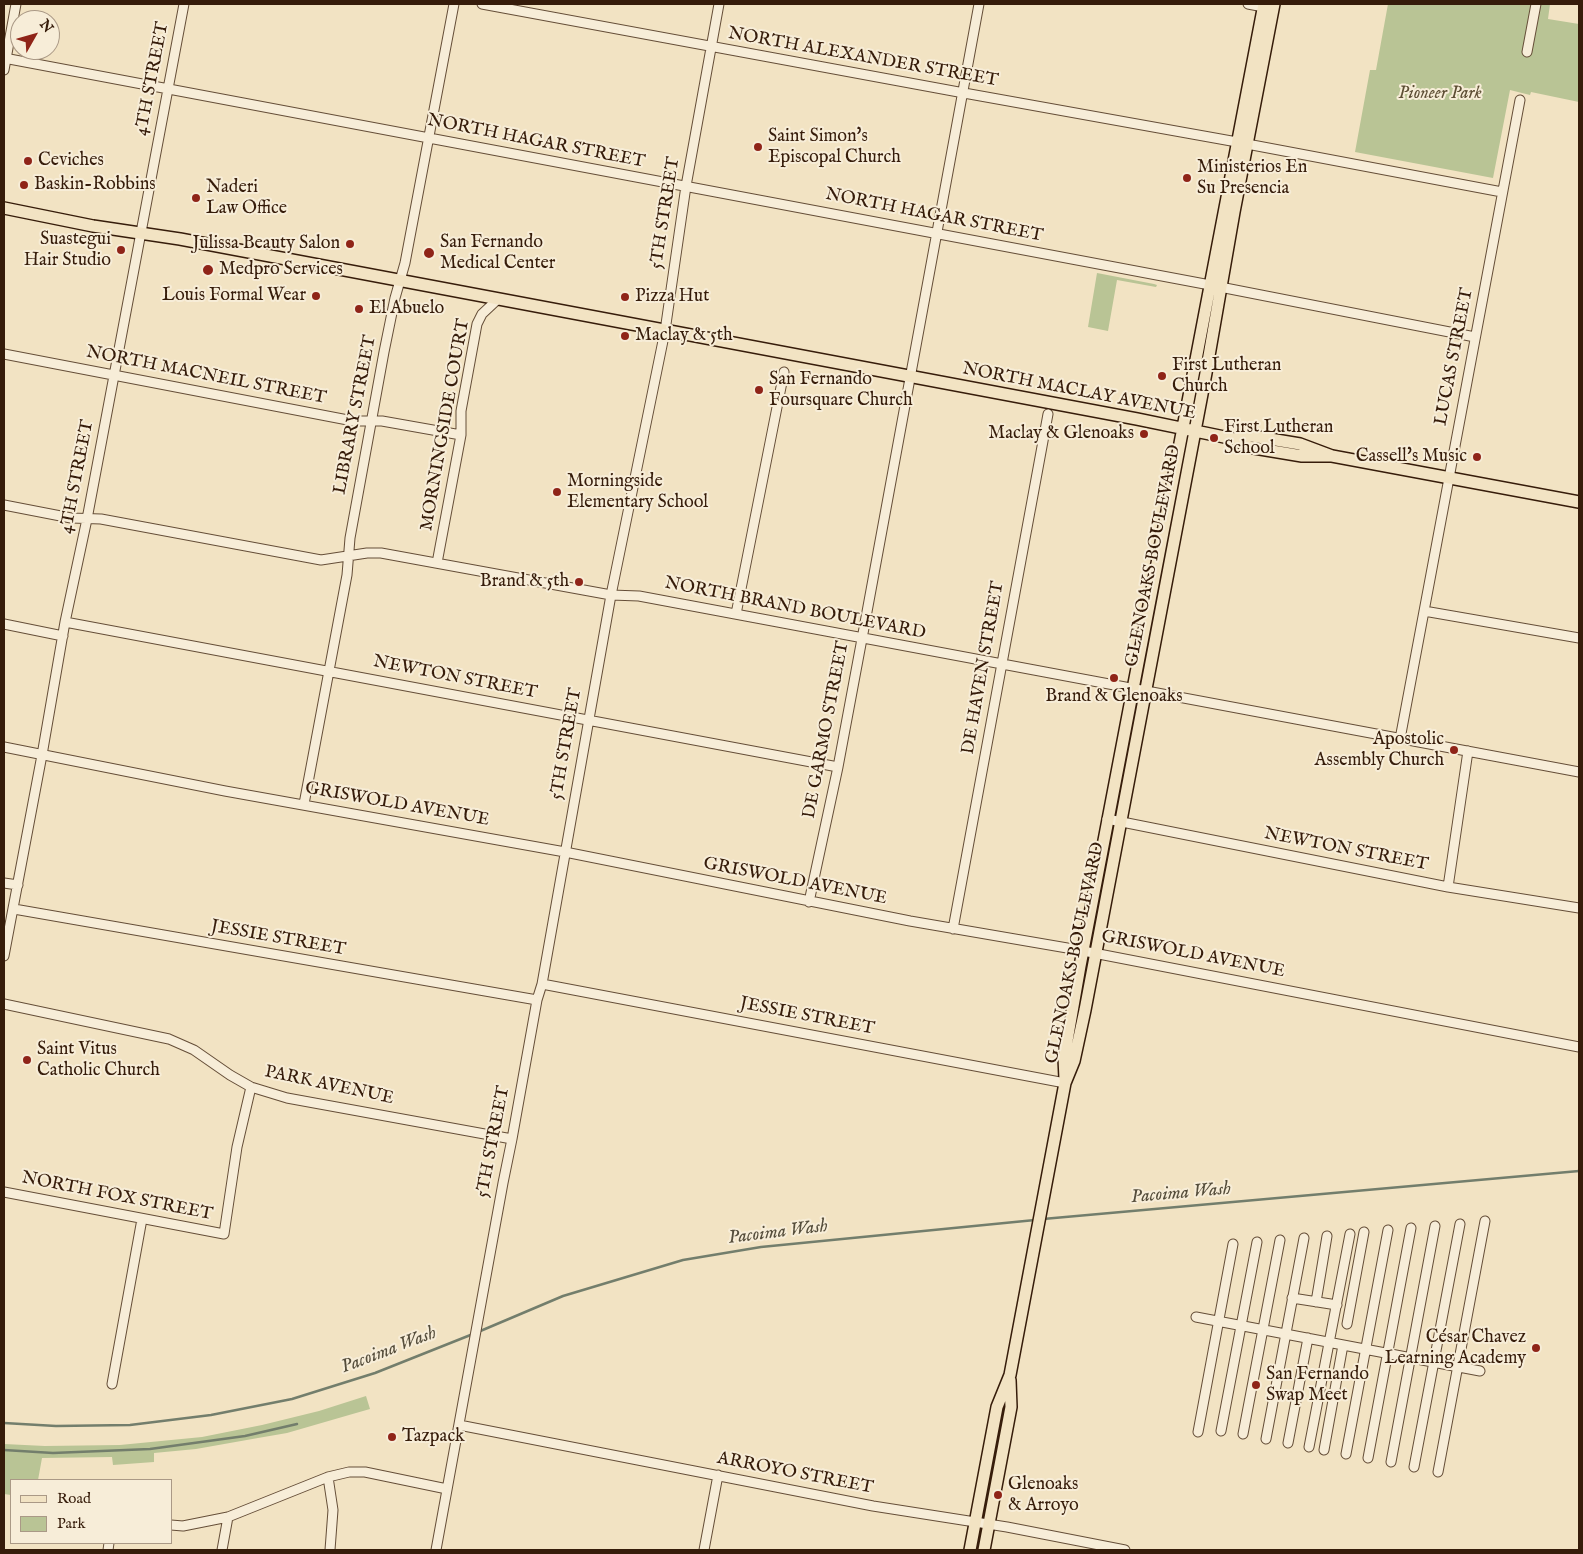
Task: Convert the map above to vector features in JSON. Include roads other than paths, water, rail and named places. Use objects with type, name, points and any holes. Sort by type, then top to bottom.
[{"type":"main road","name":"GLENOAKS BOULEVARD","points":[[1065,1083],[1064,1058],[1082,951],[1181,428],[1215,286],[1268,6]]},
{"type":"main road","name":"NORTH MACLAY AVENUE","points":[[4,208],[93,226],[180,239],[1195,432],[1234,439],[1252,436],[1300,444],[1332,456],[1449,478],[1579,499]]},
{"type":"main road","name":"GLENOAKS BOULEVARD","points":[[984,1550],[1010,1407],[1010,1376],[1041,1206],[1065,1083],[1074,1061],[1096,953],[1195,432],[1215,286]]},
{"type":"main road","name":"GLENOAKS BOULEVARD","points":[[970,1550],[996,1407],[1010,1376]]},
{"type":"street","points":[[4,70],[16,4]]},
{"type":"street","name":"4TH STREET","points":[[4,956],[65,622],[87,519],[184,4]]},
{"type":"street","name":"LIBRARY STREET","points":[[304,804],[347,574],[350,538],[372,420],[390,325],[405,263],[454,4]]},
{"type":"street","name":"NORTH ALEXANDER STREET","points":[[482,4],[1502,192]]},
{"type":"street","name":"5TH STREET","points":[[436,1550],[478,1315],[537,1000],[542,984],[611,595],[665,331],[686,186],[719,4]]},
{"type":"street","name":"DE GARMO STREET","points":[[809,902],[838,767],[980,4]]},
{"type":"street","points":[[1248,4],[1268,6]]},
{"type":"street","points":[[1527,52],[1536,4]]},
{"type":"street","name":"NORTH HAGAR STREET","points":[[5,59],[1475,336]]},
{"type":"street","name":"LUCAS STREET","points":[[1400,738],[1520,100]]},
{"type":"street","name":"MORNINGSIDE COURT","points":[[437,563],[461,435],[461,411],[477,324],[482,314],[498,299]]},
{"type":"street","name":"NORTH MACNEIL STREET","points":[[4,354],[353,421],[372,420],[461,435]]},
{"type":"street","points":[[736,614],[784,372]]},
{"type":"street","name":"DE HAVEN STREET","points":[[953,929],[1048,414]]},
{"type":"street","name":"NORTH BRAND BOULEVARD","points":[[4,505],[71,518],[101,519],[321,560],[376,552],[611,595],[639,596],[1579,772]]},
{"type":"street","points":[[1424,611],[1579,638]]},
{"type":"street","name":"NEWTON STREET","points":[[65,622],[838,767]]},
{"type":"street","points":[[4,624],[63,636]]},
{"type":"street","name":"GRISWOLD AVENUE","points":[[4,747],[225,791],[565,852],[809,902],[953,929],[1012,937],[1579,1047]]},
{"type":"street","points":[[1448,886],[1468,751]]},
{"type":"street","name":"NEWTON STREET","points":[[1108,819],[1448,886],[1579,908]]},
{"type":"street","points":[[4,883],[18,885]]},
{"type":"street","name":"JESSIE STREET","points":[[14,909],[537,1000]]},
{"type":"street","name":"JESSIE STREET","points":[[542,984],[1065,1083]]},
{"type":"street","name":"PARK AVENUE","points":[[4,1004],[169,1039],[194,1050],[251,1087],[287,1098],[512,1139]]},
{"type":"street","name":"NORTH FOX STREET","points":[[4,1192],[224,1234],[237,1147],[251,1087]]},
{"type":"street","points":[[112,1384],[142,1219]]},
{"type":"street","points":[[1438,1472],[1485,1221]]},
{"type":"street","points":[[1414,1467],[1460,1224]]},
{"type":"street","points":[[1391,1462],[1435,1226]]},
{"type":"street","points":[[1368,1458],[1412,1228]]},
{"type":"street","points":[[1346,1454],[1388,1230]]},
{"type":"street","points":[[1347,1324],[1364,1232]]},
{"type":"street","points":[[1309,1447],[1350,1234]]},
{"type":"street","points":[[1316,1302],[1327,1236]]},
{"type":"street","points":[[1266,1439],[1304,1238]]},
{"type":"street","points":[[1243,1434],[1280,1240]]},
{"type":"street","points":[[1221,1431],[1257,1242]]},
{"type":"street","points":[[1198,1432],[1233,1244]]},
{"type":"street","points":[[1292,1298],[1337,1306]]},
{"type":"street","points":[[1196,1316],[1480,1371]]},
{"type":"street","points":[[1288,1443],[1308,1338]]},
{"type":"street","points":[[1324,1450],[1343,1345]]},
{"type":"street","name":"ARROYO STREET","points":[[459,1425],[873,1506],[989,1524],[1103,1548],[1126,1550]]},
{"type":"street","points":[[172,1525],[183,1526],[228,1517],[328,1477],[349,1472],[365,1472],[447,1489]]},
{"type":"street","points":[[704,1550],[718,1475]]},
{"type":"street","points":[[328,1477],[333,1510],[330,1550]]},
{"type":"street","points":[[222,1550],[228,1517]]},
{"type":"waterway","name":"Pacoima Wash","points":[[1043,1219],[1579,1171]]},
{"type":"waterway","name":"Pacoima Wash","points":[[478,1332],[563,1296],[683,1260],[761,1247],[1035,1220]]},
{"type":"waterway","name":"Pacoima Wash","points":[[4,1423],[56,1426],[130,1425],[211,1415],[292,1399],[375,1373],[473,1334]]},
{"type":"waterway","points":[[4,1450],[53,1453],[150,1449],[245,1436],[297,1424]]},
{"type":"place","name":"Saint Simon's Episcopal Church","points":[[758,147]]},
{"type":"place","name":"Ceviches","points":[[28,161]]},
{"type":"place","name":"Ministerios En Su Presencia","points":[[1187,178]]},
{"type":"place","name":"Baskin-Robbins","points":[[24,185]]},
{"type":"place","name":"Naderi Law Office","points":[[196,198]]},
{"type":"place","name":"Julissa Beauty Salon","points":[[350,244]]},
{"type":"place","name":"Suastegui Hair Studio","points":[[121,250]]},
{"type":"place","name":"San Fernando Medical Center","points":[[429,253]]},
{"type":"place","name":"Medpro Services","points":[[208,270]]},
{"type":"place","name":"Louis Formal Wear","points":[[316,296]]},
{"type":"place","name":"Pizza Hut","points":[[625,297]]},
{"type":"place","name":"El Abuelo","points":[[359,309]]},
{"type":"place","name":"Maclay & 5th","points":[[625,336]]},
{"type":"place","name":"First Lutheran Church","points":[[1162,376]]},
{"type":"place","name":"San Fernando Foursquare Church","points":[[759,390]]},
{"type":"place","name":"Maclay & Glenoaks","points":[[1144,434]]},
{"type":"place","name":"First Lutheran School","points":[[1214,438]]},
{"type":"place","name":"Cassell's Music","points":[[1477,457]]},
{"type":"place","name":"Morningside Elementary School","points":[[557,492]]},
{"type":"place","name":"Brand & 5th","points":[[579,582]]},
{"type":"place","name":"Brand & Glenoaks","points":[[1114,678]]},
{"type":"place","name":"Apostolic Assembly Church","points":[[1454,750]]},
{"type":"place","name":"Saint Vitus Catholic Church","points":[[27,1060]]},
{"type":"place","name":"César Chavez Learning Academy","points":[[1536,1348]]},
{"type":"place","name":"San Fernando Swap Meet","points":[[1256,1385]]},
{"type":"place","name":"Tazpack","points":[[392,1437]]},
{"type":"place","name":"Glenoaks & Arroyo","points":[[998,1495]]},
{"type":"park label","name":"Pioneer Park","points":[[1440,94]]}]
